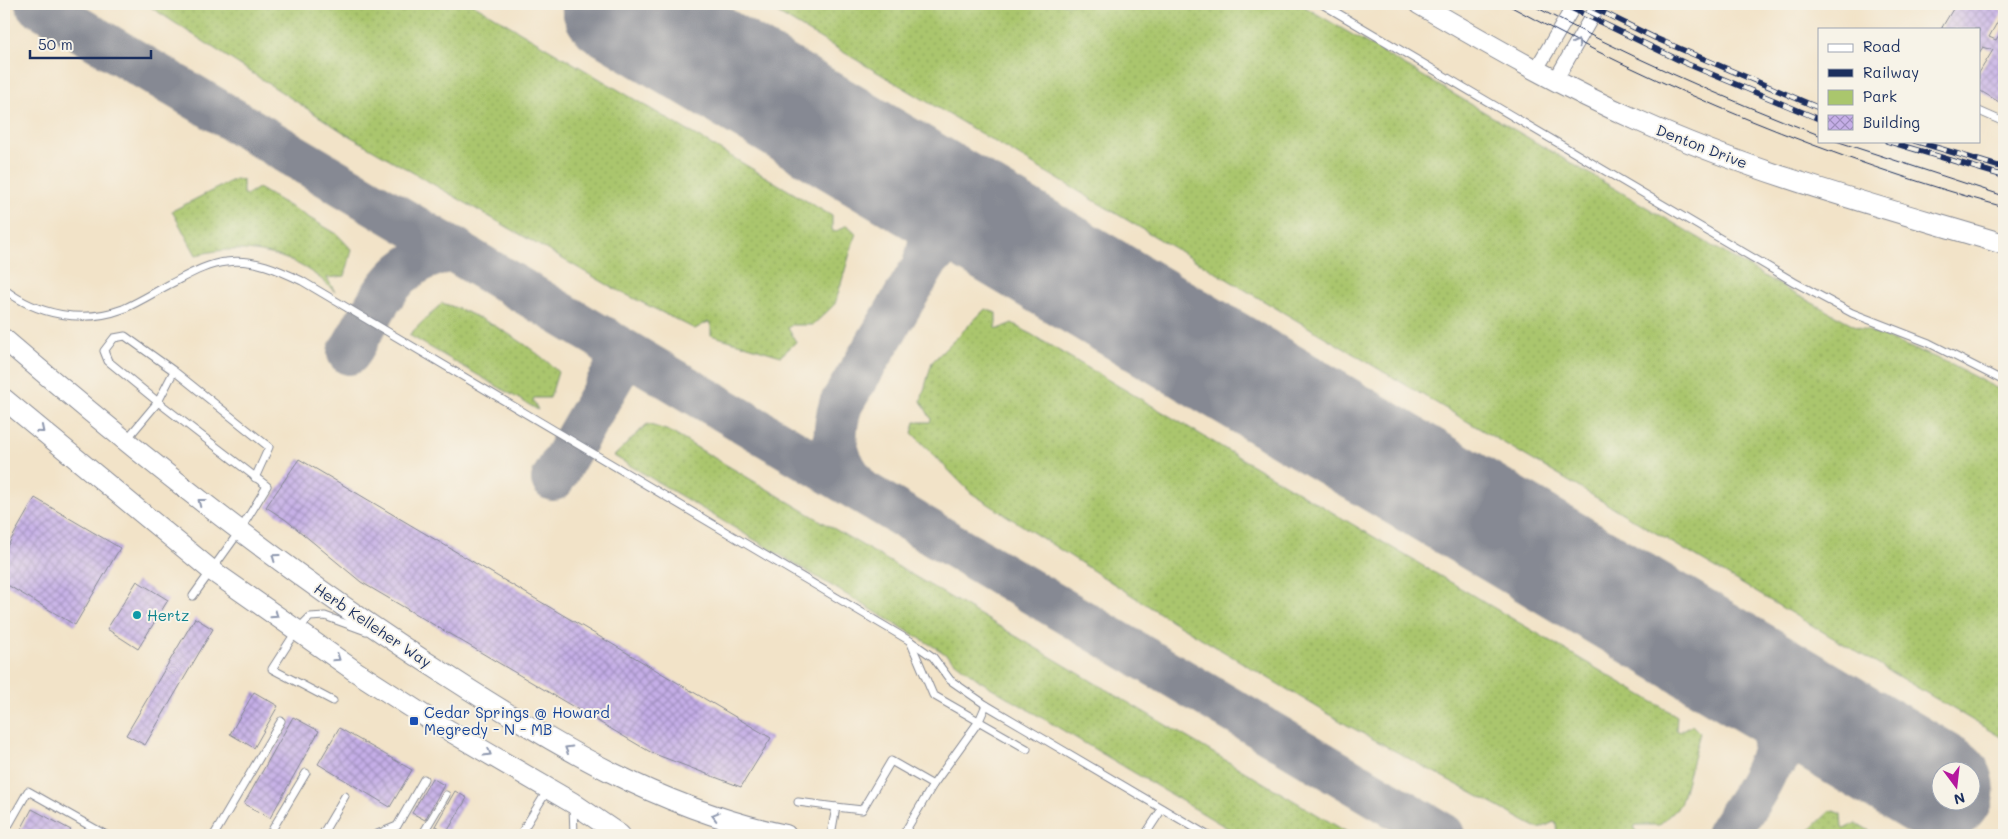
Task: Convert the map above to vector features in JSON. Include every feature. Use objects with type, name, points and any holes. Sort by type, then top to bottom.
[{"type":"main road","name":"Denton Drive","points":[[1419,4],[1535,71],[1640,122],[1774,174],[2004,244]]},
{"type":"main road","name":"Herb Kelleher Way","points":[[4,339],[126,441],[240,532],[386,636],[507,714],[628,782],[697,811],[786,835]]},
{"type":"main road","points":[[7,404],[211,570],[431,720],[573,803],[620,835]]},
{"type":"street","points":[[1535,71],[1575,4]]},
{"type":"street","points":[[1555,81],[1599,4]]},
{"type":"lane","points":[[1322,4],[1794,282],[1852,313],[1929,343],[2004,381]]},
{"type":"lane","points":[[1980,111],[2004,122]]},
{"type":"lane","points":[[4,289],[17,300],[41,310],[68,316],[95,315],[122,309],[203,267],[227,262],[250,262],[275,268],[302,281],[910,641],[933,657],[950,680],[986,705],[1208,835]]},
{"type":"lane","points":[[193,596],[240,532],[267,486],[255,478],[158,402],[108,361],[104,351],[114,338],[125,336],[174,371],[269,446],[255,478]]},
{"type":"lane","points":[[126,441],[158,402],[174,371]]},
{"type":"lane","points":[[333,701],[272,668],[297,630],[310,617],[324,616],[386,636]]},
{"type":"lane","points":[[910,641],[933,695],[1027,749]]},
{"type":"lane","points":[[903,835],[933,784],[978,721],[986,705]]},
{"type":"lane","points":[[214,835],[281,721]]},
{"type":"lane","points":[[798,802],[862,810],[891,762],[933,784]]},
{"type":"lane","points":[[269,835],[306,773]]},
{"type":"lane","points":[[375,835],[397,826],[424,779]]},
{"type":"lane","points":[[520,835],[548,789]]},
{"type":"lane","points":[[4,826],[7,828],[28,792],[93,832],[106,835]]},
{"type":"lane","points":[[422,835],[446,794]]},
{"type":"lane","points":[[322,835],[345,796]]},
{"type":"lane","points":[[573,803],[574,835]]},
{"type":"lane","points":[[830,835],[836,807]]},
{"type":"lane","points":[[1145,835],[1162,808]]},
{"type":"green space","points":[[152,4],[473,4],[832,216],[832,230],[835,232],[847,225],[856,233],[835,304],[813,325],[791,325],[788,328],[796,342],[781,356],[711,335],[711,323],[708,322],[695,329],[613,288],[346,134],[152,8]]},
{"type":"green space","points":[[762,4],[1300,4],[1786,289],[1854,325],[1944,361],[2004,392],[2004,739]]},
{"type":"green space","points":[[235,179],[243,180],[243,193],[246,195],[258,188],[337,234],[352,250],[345,276],[327,278],[335,292],[305,268],[271,254],[234,250],[196,255],[172,211]]},
{"type":"green space","points":[[442,303],[488,322],[547,361],[558,372],[550,398],[534,398],[533,400],[538,410],[409,335]]},
{"type":"green space","points":[[985,309],[996,313],[996,328],[999,329],[1012,323],[1677,716],[1676,730],[1679,732],[1692,725],[1700,733],[1680,805],[1659,825],[1636,825],[1634,828],[1638,835],[1557,835],[1556,823],[1554,822],[1539,829],[1347,725],[1169,619],[971,493],[912,433],[915,422],[930,422],[931,419],[921,401],[932,362]]},
{"type":"green space","points":[[647,424],[669,431],[1352,835],[1239,835],[980,681],[941,651],[614,456]]},
{"type":"green space","points":[[1831,810],[1841,814],[1842,828],[1844,829],[1856,823],[1877,835],[1805,835]]},
{"type":"building","points":[[1956,4],[1989,4],[2003,12],[1989,37],[1996,40],[2004,26],[2004,105],[1980,91],[1980,71],[1993,50],[1983,47],[1980,52],[1980,28],[1942,28]]},
{"type":"building","points":[[299,459],[771,738],[741,787],[652,753],[361,582],[286,520],[266,507]]},
{"type":"building","points":[[35,498],[120,548],[75,625],[4,583],[4,552]]},
{"type":"building","name":"Hertz","points":[[137,581],[168,600],[138,649],[107,629]]},
{"type":"building","points":[[195,618],[213,629],[145,745],[126,735]]},
{"type":"building","points":[[254,692],[278,706],[254,748],[230,734]]},
{"type":"building","points":[[293,717],[319,731],[270,818],[244,804]]},
{"type":"building","points":[[339,728],[412,770],[390,807],[318,764]]},
{"type":"building","points":[[432,778],[444,785],[425,820],[412,813]]},
{"type":"building","points":[[455,791],[467,798],[447,832],[435,826]]},
{"type":"building","points":[[32,809],[71,830],[68,835],[18,835]]},
{"type":"taxiway","points":[[37,4],[1443,835]]},
{"type":"taxiway","points":[[901,173],[918,193],[928,215],[930,239],[924,265]]},
{"type":"taxiway","points":[[858,488],[844,468],[837,449],[835,439],[841,404],[929,257],[937,250],[965,237],[985,234],[1006,235]]},
{"type":"taxiway","points":[[349,353],[379,301],[402,273],[417,262],[434,255],[456,250]]},
{"type":"taxiway","points":[[553,479],[617,368],[614,351],[604,338]]},
{"type":"taxiway","points":[[1727,835],[1757,788],[1772,755],[1775,737],[1774,719],[1768,701],[1744,671]]},
{"type":"taxiway","points":[[1769,765],[1795,744],[1815,736],[1837,735],[1871,747]]},
{"type":"runway","points":[[616,4],[1930,782]]},
{"type":"tram line","points":[[1506,4],[1626,65],[1749,120],[1875,167],[2004,207]]},
{"type":"tram line","points":[[1530,4],[1673,74],[1745,106],[1818,135]]},
{"type":"tram line","points":[[1839,142],[2004,196]]},
{"type":"railway","points":[[1563,4],[1685,63],[1818,119]]},
{"type":"railway","points":[[1586,4],[1655,38],[1818,108]]},
{"type":"railway","points":[[1890,142],[2004,176]]},
{"type":"railway","points":[[1918,142],[2004,168]]},
{"type":"place","name":"Hertz","points":[[137,615]]},
{"type":"place","name":"Cedar Springs @ Howard Megredy - N - MB","points":[[414,721]]}]
